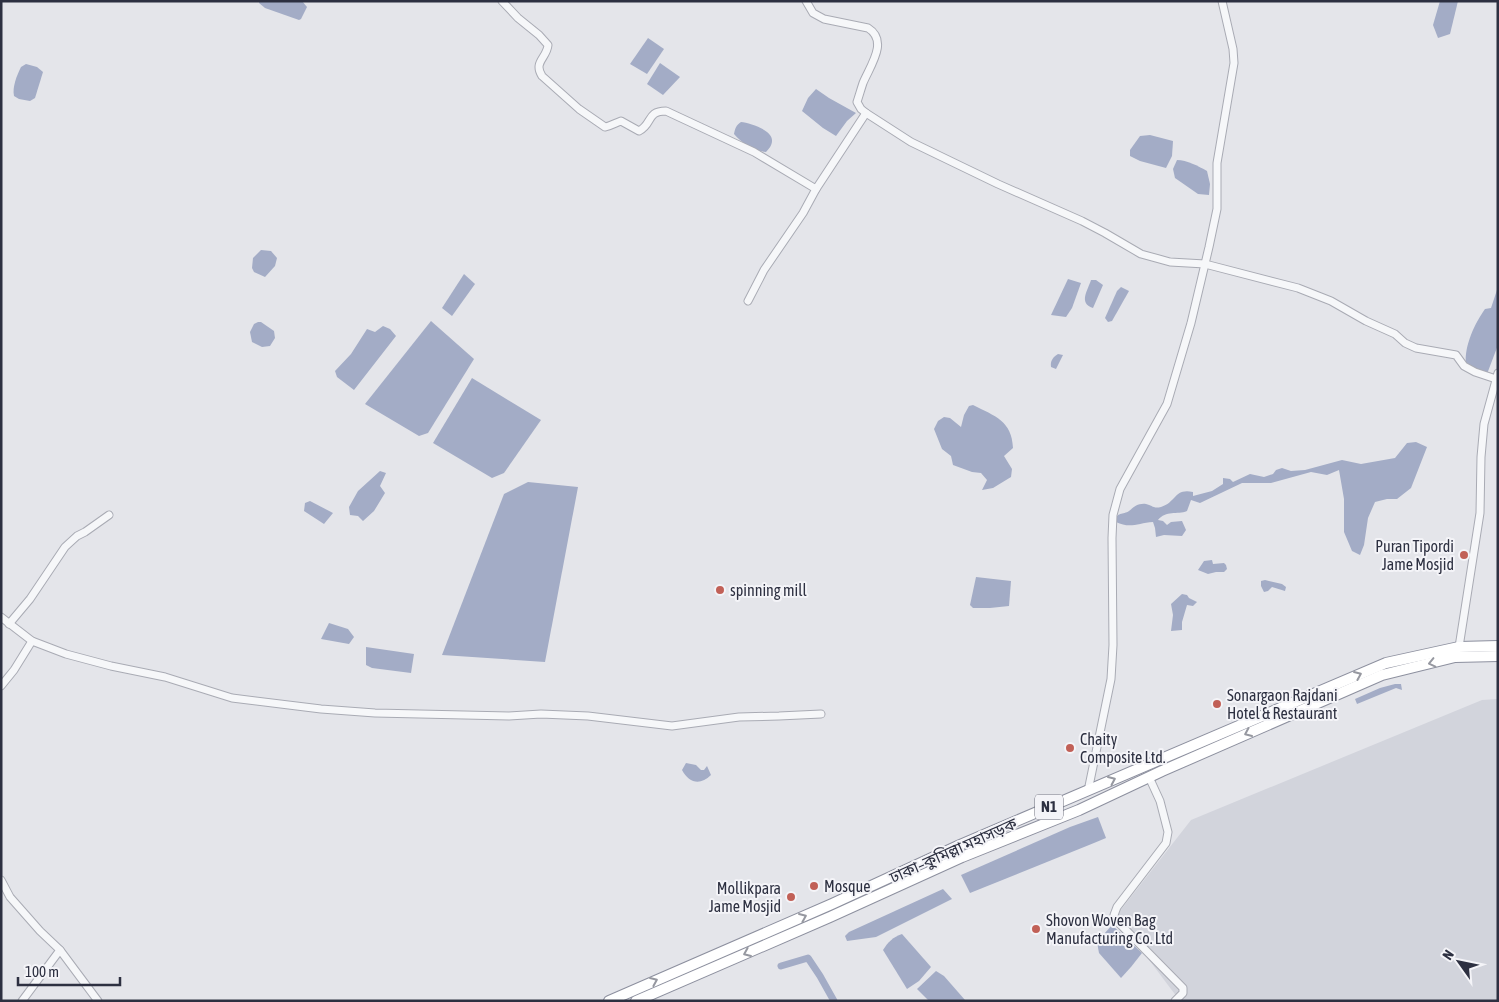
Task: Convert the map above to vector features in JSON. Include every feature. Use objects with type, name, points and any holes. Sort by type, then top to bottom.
[{"type":"highway","name":"ঢাকা–কুমিল্লা মহাসড়ক","points":[[610,1001],[832,904],[960,845],[1386,663],[1498,646]]},
{"type":"highway","name":"ঢাকা–কুমিল্লা মহাসড়ক","points":[[636,1001],[962,857],[1078,810],[1382,675],[1456,651],[1498,656]]},
{"type":"street","points":[[502,1],[548,45],[548,49],[539,65],[539,72],[542,76],[579,109],[605,128],[614,126],[617,122],[621,121],[639,131],[644,128],[653,113],[666,111],[754,152],[816,189]]},
{"type":"street","points":[[806,1],[813,13],[824,19],[868,28],[873,31],[877,38],[877,54],[857,102],[866,113],[911,142],[998,184],[1082,221],[1141,254],[1170,262],[1206,264],[1298,288],[1323,298],[1395,334],[1405,343],[1416,348],[1456,355],[1464,366],[1474,372],[1497,376],[1484,424],[1481,457],[1480,513],[1456,651]]},
{"type":"street","points":[[1088,791],[1111,679],[1113,645],[1113,516],[1120,490],[1167,404],[1192,323],[1206,264],[1216,209],[1217,163],[1234,63],[1233,49],[1222,1]]},
{"type":"street","points":[[748,301],[764,270],[866,113]]},
{"type":"street","points":[[10,624],[30,599],[65,547],[77,536],[109,515]]},
{"type":"street","points":[[1,618],[32,641],[66,654],[165,678],[232,698],[321,709],[375,713],[509,716],[541,714],[672,726],[739,717],[821,714]]},
{"type":"street","points":[[1,686],[14,670],[32,641]]},
{"type":"street","points":[[1149,777],[1160,801],[1168,832],[1166,843],[1128,891],[1117,907],[1114,918],[1183,988],[1183,993],[1175,1001]]},
{"type":"street","points":[[1,880],[10,897],[60,950],[98,1001]]},
{"type":"street","points":[[22,1001],[60,950]]},
{"type":"shaded area","points":[[1498,699],[1498,1001],[1180,1001],[1116,916],[1191,820],[1482,700]]},
{"type":"water","points":[[259,1],[302,1],[307,7],[299,20],[265,8]]},
{"type":"water","points":[[1440,1],[1458,1],[1450,34],[1438,38],[1433,25]]},
{"type":"water","points":[[648,38],[664,49],[647,74],[630,64]]},
{"type":"water","points":[[660,63],[680,77],[663,95],[647,84]]},
{"type":"water","points":[[26,64],[37,67],[43,72],[35,98],[30,101],[14,96],[14,85],[18,74],[21,67]]},
{"type":"water","points":[[816,89],[856,113],[847,121],[836,136],[802,111],[808,98]]},
{"type":"water","points":[[741,122],[765,130],[769,134],[772,142],[766,152],[749,146],[734,134],[736,127]]},
{"type":"water","points":[[1150,135],[1173,141],[1172,156],[1166,168],[1140,161],[1130,156],[1130,150],[1140,136]]},
{"type":"water","points":[[1177,160],[1189,162],[1207,171],[1210,184],[1209,195],[1198,194],[1175,178],[1173,169]]},
{"type":"water","points":[[261,250],[271,251],[277,258],[275,266],[265,277],[254,272],[252,268],[253,258]]},
{"type":"water","points":[[464,274],[475,284],[452,316],[442,308]]},
{"type":"water","points":[[1068,279],[1081,283],[1072,308],[1066,317],[1051,315]]},
{"type":"water","points":[[1091,280],[1096,280],[1103,285],[1093,308],[1088,306],[1085,300]]},
{"type":"water","points":[[1121,287],[1129,291],[1112,321],[1108,322],[1105,318],[1117,291]]},
{"type":"water","points":[[1498,287],[1498,345],[1487,374],[1466,364],[1466,357],[1468,342],[1474,328],[1485,309],[1491,308]]},
{"type":"water","points":[[431,321],[474,359],[428,433],[419,436],[365,404]]},
{"type":"water","points":[[258,322],[274,331],[275,338],[270,346],[262,347],[252,342],[250,332],[254,324]]},
{"type":"water","points":[[383,326],[390,329],[396,336],[354,390],[337,377],[335,371],[351,354],[367,329],[375,332]]},
{"type":"water","points":[[1058,354],[1063,355],[1056,369],[1051,367],[1051,363]]},
{"type":"water","points":[[472,378],[541,420],[504,473],[492,478],[433,443]]},
{"type":"water","points":[[973,405],[995,416],[1006,425],[1012,439],[1013,448],[1004,456],[1012,469],[1011,477],[993,488],[982,490],[987,480],[981,473],[972,472],[953,465],[951,456],[942,449],[934,429],[938,421],[944,417],[950,418],[961,427],[964,415],[969,406]]},
{"type":"water","points":[[1416,442],[1427,447],[1411,488],[1397,499],[1375,502],[1368,518],[1364,545],[1360,555],[1352,551],[1344,532],[1344,499],[1339,470],[1327,475],[1311,472],[1271,483],[1242,483],[1200,503],[1191,500],[1187,511],[1164,515],[1158,520],[1163,521],[1167,525],[1171,522],[1182,521],[1186,530],[1182,536],[1164,535],[1156,537],[1153,522],[1126,525],[1116,522],[1118,515],[1138,505],[1146,504],[1161,507],[1182,492],[1193,492],[1193,496],[1212,491],[1223,484],[1223,478],[1230,479],[1233,482],[1250,474],[1264,477],[1282,468],[1291,471],[1305,470],[1342,460],[1361,464],[1395,458],[1407,443]]},
{"type":"water","points":[[380,471],[386,473],[380,486],[385,493],[374,511],[363,521],[358,516],[350,515],[349,507],[358,491]]},
{"type":"water","points":[[528,482],[578,487],[545,662],[442,655],[504,494]]},
{"type":"water","points":[[310,501],[333,513],[324,524],[304,511],[305,503]]},
{"type":"water","points":[[1212,560],[1213,564],[1224,563],[1227,569],[1224,572],[1208,574],[1198,570],[1204,561]]},
{"type":"water","points":[[976,577],[1011,581],[1009,606],[973,608],[970,605]]},
{"type":"water","points":[[1265,580],[1282,584],[1286,587],[1285,591],[1272,587],[1264,592],[1261,581]]},
{"type":"water","points":[[1182,594],[1197,602],[1193,606],[1187,605],[1182,622],[1182,630],[1171,631],[1173,615],[1171,604]]},
{"type":"water","points":[[329,623],[348,629],[354,637],[349,644],[321,639]]},
{"type":"water","points":[[366,647],[414,654],[411,673],[372,668],[366,665]]},
{"type":"water","points":[[1401,684],[1402,690],[1396,688],[1357,704],[1355,699],[1380,688]]},
{"type":"water","points":[[686,763],[696,765],[701,770],[704,770],[707,766],[711,775],[699,782],[691,780],[682,770]]},
{"type":"water","points":[[1098,817],[1106,838],[970,893],[961,875],[1070,827]]},
{"type":"water","points":[[943,889],[952,899],[876,937],[847,941],[845,936],[849,932]]},
{"type":"water","points":[[1112,925],[1142,953],[1121,978],[1099,953],[1097,942]]},
{"type":"water","points":[[902,934],[931,967],[919,981],[907,989],[883,950],[891,940]]},
{"type":"water","points":[[936,971],[944,976],[964,1001],[929,1001],[917,989]]},
{"type":"waterway","points":[[781,966],[808,958],[834,1001]]},
{"type":"place","name":"Puran Tipordi Jame Mosjid","points":[[1464,555]]},
{"type":"place","name":"spinning mill","points":[[720,590]]},
{"type":"place","name":"Sonargaon Rajdani Hotel & Restaurant","points":[[1217,704]]},
{"type":"place","name":"Chaity Composite Ltd.","points":[[1070,748]]},
{"type":"place","name":"Mosque","points":[[814,886]]},
{"type":"place","name":"Mollikpara Jame Mosjid","points":[[791,897]]},
{"type":"place","name":"Shovon Woven Bag Manufacturing Co. Ltd","points":[[1036,929]]}]
